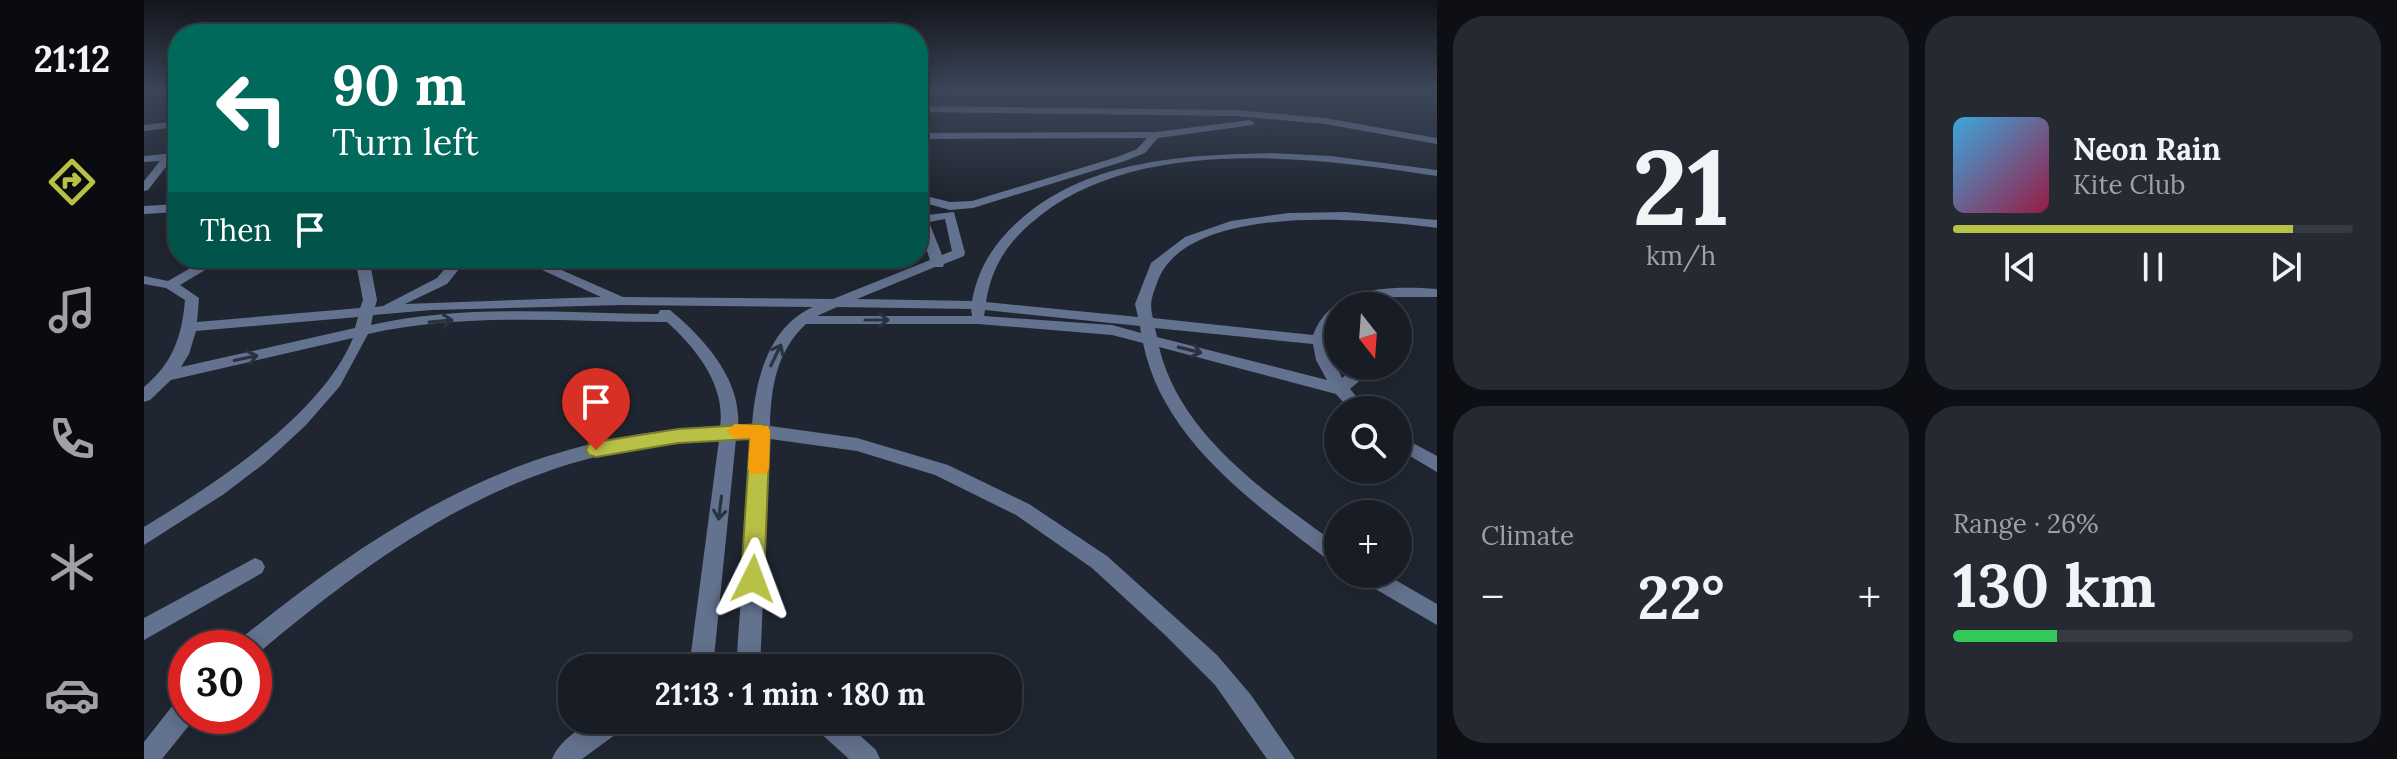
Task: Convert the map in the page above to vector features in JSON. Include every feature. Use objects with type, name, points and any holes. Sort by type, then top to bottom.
[{"type":"street","points":[[1136,125],[1137,135]]},
{"type":"street","points":[[928,136],[1155,135],[1223,125]]},
{"type":"street","points":[[1304,125],[1372,128]]},
{"type":"street","points":[[1348,125],[1437,141]]},
{"type":"street","points":[[928,200],[944,205],[973,204],[1121,159],[1141,151],[1155,135]]},
{"type":"street","points":[[978,312],[994,259],[1020,223],[1045,203],[1118,173],[1202,158],[1254,156],[1307,157],[1437,173]]},
{"type":"street","points":[[144,159],[168,157]]},
{"type":"street","points":[[144,188],[168,162]]},
{"type":"street","points":[[144,210],[168,209]]},
{"type":"street","points":[[1324,545],[1244,484],[1177,407],[1146,340],[1141,321],[1145,293],[1160,264],[1187,240],[1227,225],[1316,213],[1371,215],[1437,224]]},
{"type":"street","points":[[928,218],[950,215],[959,253],[928,268]]},
{"type":"street","points":[[928,236],[938,264]]},
{"type":"street","points":[[170,285],[200,268]]},
{"type":"street","points":[[144,537],[192,508],[262,456],[313,408],[347,364],[364,332],[371,294],[364,268]]},
{"type":"street","points":[[369,313],[442,281],[453,268]]},
{"type":"street","points":[[546,268],[621,301]]},
{"type":"street","points":[[749,654],[763,390],[769,370],[787,332],[799,320],[927,268]]},
{"type":"street","points":[[144,280],[170,285],[192,298],[191,327],[170,375]]},
{"type":"street","points":[[1412,292],[1437,293]]},
{"type":"street","points":[[191,327],[432,306],[621,301],[835,303],[1141,321],[1324,342]]},
{"type":"street","points":[[651,302],[698,347],[723,384],[731,409],[703,654]]},
{"type":"street","points":[[799,320],[978,312],[1112,330],[1340,389]]},
{"type":"street","points":[[144,396],[170,375],[389,325],[478,317],[671,318]]},
{"type":"street","points":[[1324,324],[1319,340],[1324,362],[1347,396]]},
{"type":"street","points":[[1340,389],[1350,380]]},
{"type":"street","points":[[269,630],[363,558],[425,518],[492,484],[553,461],[618,444],[729,431],[836,439],[899,454],[955,474],[1022,506],[1086,551],[1143,597],[1227,683],[1282,759]]},
{"type":"street","points":[[1412,450],[1437,465]]},
{"type":"street","points":[[144,630],[255,567]]},
{"type":"street","points":[[1391,588],[1437,615]]},
{"type":"street","points":[[146,759],[168,732]]},
{"type":"street","points":[[565,759],[594,734]]},
{"type":"street","points":[[840,734],[867,759]]},
{"type":"slow traffic","points":[[735,431],[761,431],[759,468]]},
{"type":"route","points":[[596,450],[678,436],[761,431],[753,579]]}]
